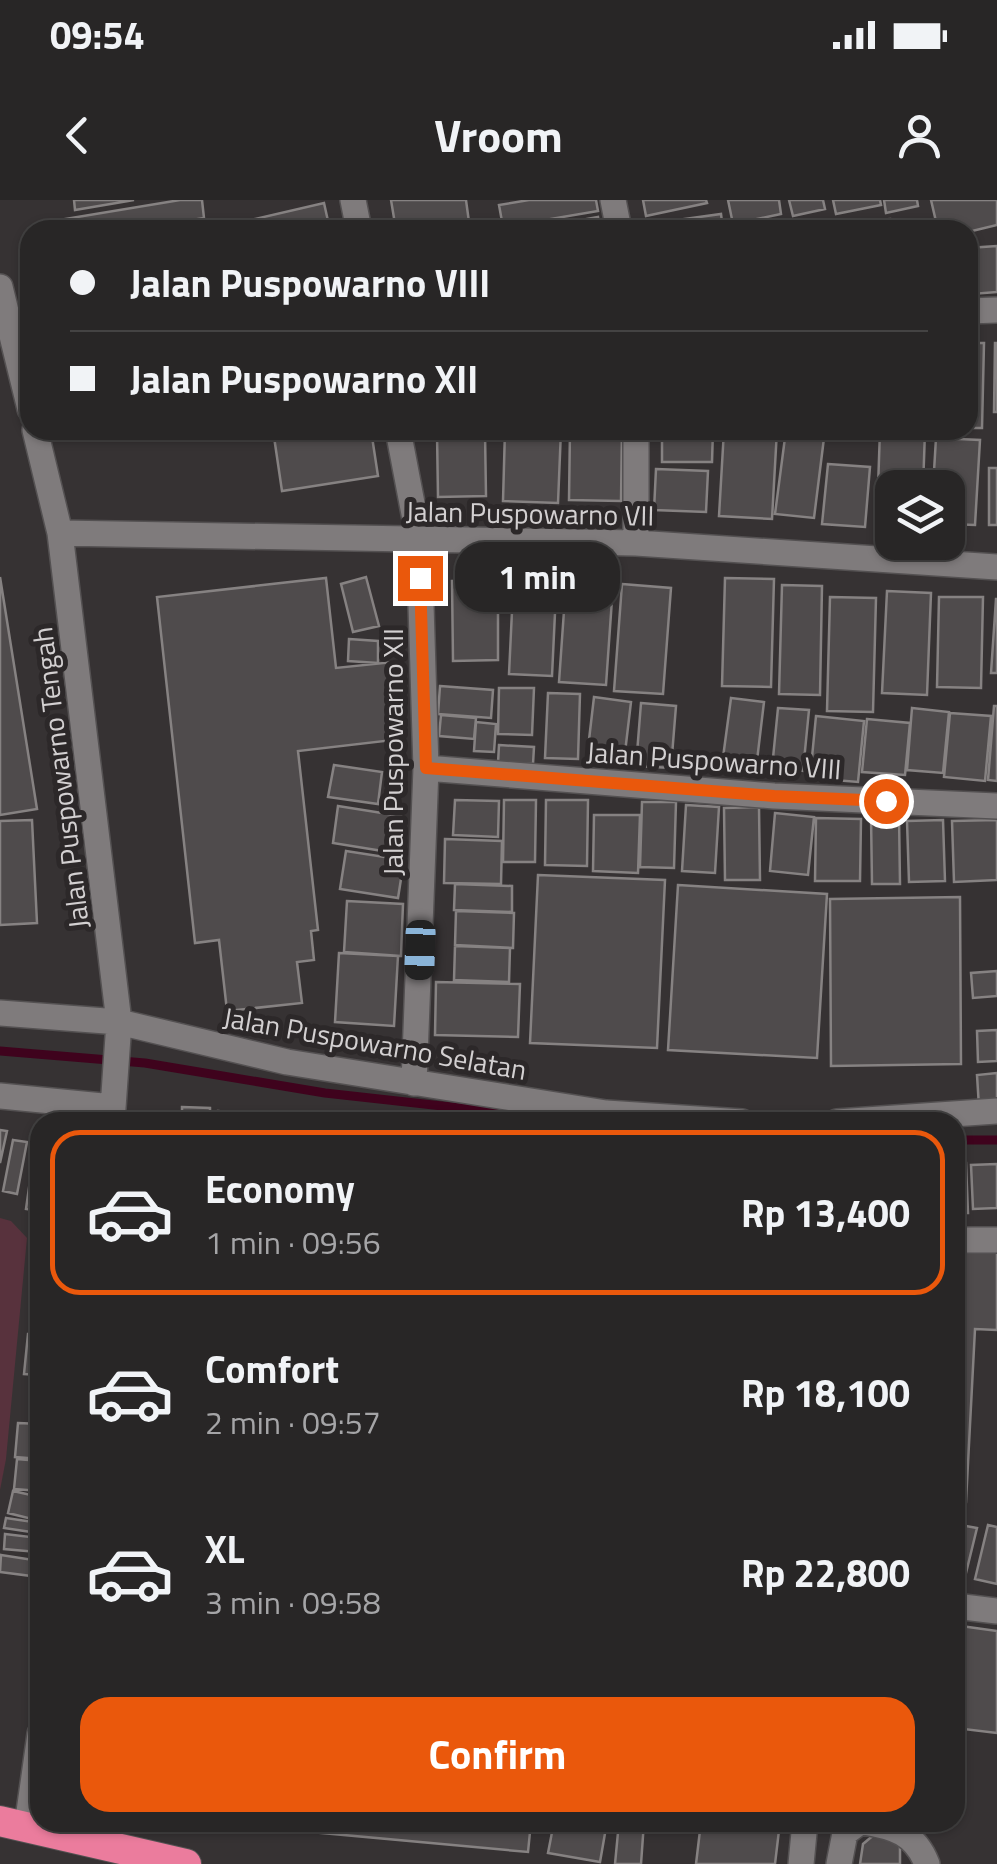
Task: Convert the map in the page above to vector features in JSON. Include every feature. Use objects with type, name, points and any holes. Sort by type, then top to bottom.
[{"type":"highway","points":[[48,1832],[186,1864]]},
{"type":"street","points":[[0,286],[20,368]]},
{"type":"street","name":"Jalan Puspowarno Tengah","points":[[37,440],[60,534],[119,1029],[113,1108]]},
{"type":"street","name":"Jalan Puspowarno XII","points":[[400,440],[419,540],[426,768],[414,1083]]},
{"type":"street","points":[[636,440],[636,543]]},
{"type":"street","name":"Jalan Puspowarno VII","points":[[60,534],[636,543],[997,567]]},
{"type":"street","name":"Jalan Puspowarno VIII","points":[[426,768],[774,796],[997,806]]},
{"type":"street","name":"Jalan Puspowarno Selatan","points":[[0,1014],[119,1029],[287,1062],[606,1112]]},
{"type":"street","points":[[0,1096],[113,1108]]},
{"type":"street","points":[[965,1113],[997,1111]]},
{"type":"street","points":[[965,1240],[997,1240]]},
{"type":"street","points":[[965,1607],[997,1612]]},
{"type":"street","points":[[14,1824],[30,1769]]},
{"type":"street","points":[[801,1864],[805,1832]]},
{"type":"street","points":[[839,1864],[845,1832]]},
{"type":"street","points":[[900,1832],[917,1842],[926,1864]]},
{"type":"shaded area","points":[[0,1218],[11,1221],[27,1238],[0,1490]]},
{"type":"building","points":[[74,200],[134,200],[75,210]]},
{"type":"building","points":[[180,200],[202,200],[204,218],[192,220],[59,220]]},
{"type":"building","points":[[391,200],[466,200],[469,220],[394,220]]},
{"type":"building","points":[[529,200],[596,200],[598,211],[545,220],[502,220],[499,205]]},
{"type":"building","points":[[643,200],[706,200],[707,203],[646,216]]},
{"type":"building","points":[[728,200],[779,200],[781,214],[732,220]]},
{"type":"building","points":[[789,200],[823,200],[825,209],[793,216]]},
{"type":"building","points":[[833,200],[880,200],[881,205],[836,214]]},
{"type":"building","points":[[884,200],[917,200],[918,206],[886,213]]},
{"type":"building","points":[[931,200],[997,200],[997,225],[978,230],[978,220],[936,220]]},
{"type":"building","points":[[324,203],[328,220],[251,220]]},
{"type":"building","points":[[721,214],[722,220],[677,220]]},
{"type":"building","points":[[997,246],[997,292],[978,294],[978,247]]},
{"type":"building","points":[[978,343],[984,343],[982,428],[978,428]]},
{"type":"building","points":[[997,343],[997,412],[994,412]]},
{"type":"building","points":[[274,440],[373,440],[378,476],[282,491]]},
{"type":"building","points":[[437,440],[485,440],[486,496],[438,497]]},
{"type":"building","points":[[505,440],[561,440],[558,503],[503,501]]},
{"type":"building","points":[[570,440],[622,440],[621,501],[569,500]]},
{"type":"building","points":[[662,440],[713,440],[712,462],[662,462]]},
{"type":"building","points":[[723,440],[776,440],[772,519],[719,516]]},
{"type":"building","points":[[785,440],[824,440],[814,518],[775,514]]},
{"type":"building","points":[[880,440],[925,440],[924,470],[879,470]]},
{"type":"building","points":[[936,440],[980,440],[975,525],[965,525],[965,470],[934,470]]},
{"type":"building","points":[[828,464],[870,467],[865,527],[822,524]]},
{"type":"building","points":[[989,468],[997,468],[997,525],[989,525]]},
{"type":"building","points":[[656,469],[708,471],[706,512],[654,510]]},
{"type":"building","points":[[0,577],[37,809],[0,815]]},
{"type":"building","points":[[366,577],[379,626],[353,632],[341,584]]},
{"type":"building","points":[[326,578],[336,668],[393,662],[402,739],[298,751],[318,930],[311,931],[314,960],[297,962],[302,1003],[227,1011],[219,940],[195,943],[157,597]]},
{"type":"building","points":[[725,578],[774,579],[771,687],[722,686]]},
{"type":"building","points":[[498,580],[498,660],[453,661],[452,581]]},
{"type":"building","points":[[566,582],[613,585],[606,685],[559,682]]},
{"type":"building","points":[[622,584],[671,588],[663,694],[614,691]]},
{"type":"building","points":[[782,585],[822,586],[820,695],[779,694]]},
{"type":"building","points":[[513,590],[556,592],[552,676],[509,674]]},
{"type":"building","points":[[887,591],[931,593],[927,695],[882,693]]},
{"type":"building","points":[[830,597],[876,598],[873,712],[827,711]]},
{"type":"building","points":[[939,597],[983,597],[981,688],[937,687]]},
{"type":"building","points":[[996,599],[997,673],[991,673]]},
{"type":"building","points":[[349,639],[378,641],[378,663],[348,661]]},
{"type":"building","points":[[440,686],[493,690],[491,718],[438,714]]},
{"type":"building","points":[[499,688],[534,688],[532,735],[498,734]]},
{"type":"building","points":[[548,693],[580,694],[578,759],[545,758]]},
{"type":"building","points":[[594,697],[631,702],[624,761],[587,757]]},
{"type":"building","points":[[731,698],[764,702],[756,769],[722,765]]},
{"type":"building","points":[[641,703],[676,706],[671,768],[636,766]]},
{"type":"building","points":[[997,706],[997,781],[988,780]]},
{"type":"building","points":[[778,708],[809,710],[803,771],[772,768]]},
{"type":"building","points":[[912,708],[949,712],[943,773],[907,770]]},
{"type":"building","points":[[950,713],[991,716],[985,781],[944,777]]},
{"type":"building","points":[[441,715],[476,718],[474,739],[439,736]]},
{"type":"building","points":[[816,716],[864,721],[858,782],[810,778]]},
{"type":"building","points":[[867,719],[910,723],[905,775],[862,772]]},
{"type":"building","points":[[476,722],[496,724],[494,752],[474,751]]},
{"type":"building","points":[[499,745],[534,747],[533,764],[498,763]]},
{"type":"building","points":[[334,765],[382,772],[378,804],[328,797]]},
{"type":"building","points":[[455,800],[499,801],[498,837],[453,835]]},
{"type":"building","points":[[504,800],[536,800],[535,862],[503,862]]},
{"type":"building","points":[[546,800],[588,800],[587,866],[545,865]]},
{"type":"building","points":[[642,802],[676,802],[674,868],[640,867]]},
{"type":"building","points":[[686,805],[719,807],[715,873],[682,871]]},
{"type":"building","points":[[338,806],[401,816],[395,853],[333,843]]},
{"type":"building","points":[[759,807],[760,880],[725,880],[724,808]]},
{"type":"building","points":[[775,813],[814,817],[808,875],[770,871]]},
{"type":"building","points":[[594,815],[640,815],[638,873],[593,871]]},
{"type":"building","points":[[899,815],[900,884],[872,884],[871,816]]},
{"type":"building","points":[[816,818],[861,819],[860,881],[815,881]]},
{"type":"building","points":[[32,820],[37,923],[0,925],[0,821]]},
{"type":"building","points":[[943,820],[945,881],[909,882],[907,821]]},
{"type":"building","points":[[997,820],[997,880],[954,882],[952,821]]},
{"type":"building","points":[[445,839],[502,841],[501,884],[444,883]]},
{"type":"building","points":[[346,851],[404,860],[398,898],[340,889]]},
{"type":"building","points":[[538,875],[665,880],[657,1048],[530,1043]]},
{"type":"building","points":[[455,884],[512,886],[512,912],[454,910]]},
{"type":"building","points":[[678,885],[827,894],[817,1058],[668,1050]]},
{"type":"building","points":[[960,897],[961,1064],[831,1066],[830,899]]},
{"type":"building","points":[[347,901],[403,904],[401,956],[344,952]]},
{"type":"building","points":[[456,911],[514,913],[513,948],[455,945]]},
{"type":"building","points":[[455,946],[510,948],[509,982],[454,980]]},
{"type":"building","points":[[339,953],[398,956],[394,1026],[335,1022]]},
{"type":"building","points":[[997,971],[997,996],[973,998],[971,973]]},
{"type":"building","points":[[436,982],[520,984],[518,1037],[435,1035]]},
{"type":"building","points":[[997,1030],[997,1061],[978,1062],[977,1031]]},
{"type":"building","points":[[997,1073],[997,1106],[979,1107],[977,1075]]},
{"type":"building","points":[[182,1107],[210,1108],[210,1112],[182,1112]]},
{"type":"building","points":[[0,1130],[7,1131],[0,1163]]},
{"type":"building","points":[[13,1140],[27,1142],[17,1194],[3,1191]]},
{"type":"building","points":[[966,1163],[968,1213],[965,1213]]},
{"type":"building","points":[[997,1164],[997,1208],[973,1209],[971,1165]]},
{"type":"building","points":[[965,1248],[997,1250],[997,1330],[975,1329],[966,1502]]},
{"type":"building","points":[[28,1334],[30,1334],[30,1374],[24,1374]]},
{"type":"building","points":[[18,1423],[30,1424],[30,1458],[15,1457]]},
{"type":"building","points":[[17,1459],[30,1460],[30,1490],[14,1489]]},
{"type":"building","points":[[13,1491],[30,1495],[30,1518],[8,1513]]},
{"type":"building","points":[[6,1518],[30,1522],[30,1532],[4,1528]]},
{"type":"building","points":[[988,1525],[997,1527],[997,1584],[975,1579]]},
{"type":"building","points":[[965,1526],[977,1528],[965,1577]]},
{"type":"building","points":[[5,1534],[30,1537],[30,1551],[4,1549]]},
{"type":"building","points":[[1,1555],[30,1559],[30,1576],[0,1572]]},
{"type":"building","points":[[965,1627],[997,1631],[997,1733],[965,1729]]},
{"type":"building","points":[[311,1832],[530,1832],[528,1852]]},
{"type":"building","points":[[552,1832],[605,1832],[600,1862],[548,1853]]},
{"type":"building","points":[[618,1832],[643,1832],[641,1864],[615,1864]]},
{"type":"building","points":[[700,1832],[779,1832],[775,1864],[696,1864]]},
{"type":"building","points":[[875,1834],[897,1840],[900,1864],[860,1864],[863,1844]]},
{"type":"waterway","points":[[0,1051],[145,1063],[325,1093],[497,1112]]},
{"type":"waterway","points":[[965,1140],[997,1140]]},
{"type":"route","points":[[420,578],[426,768],[774,796],[886,801]]}]
